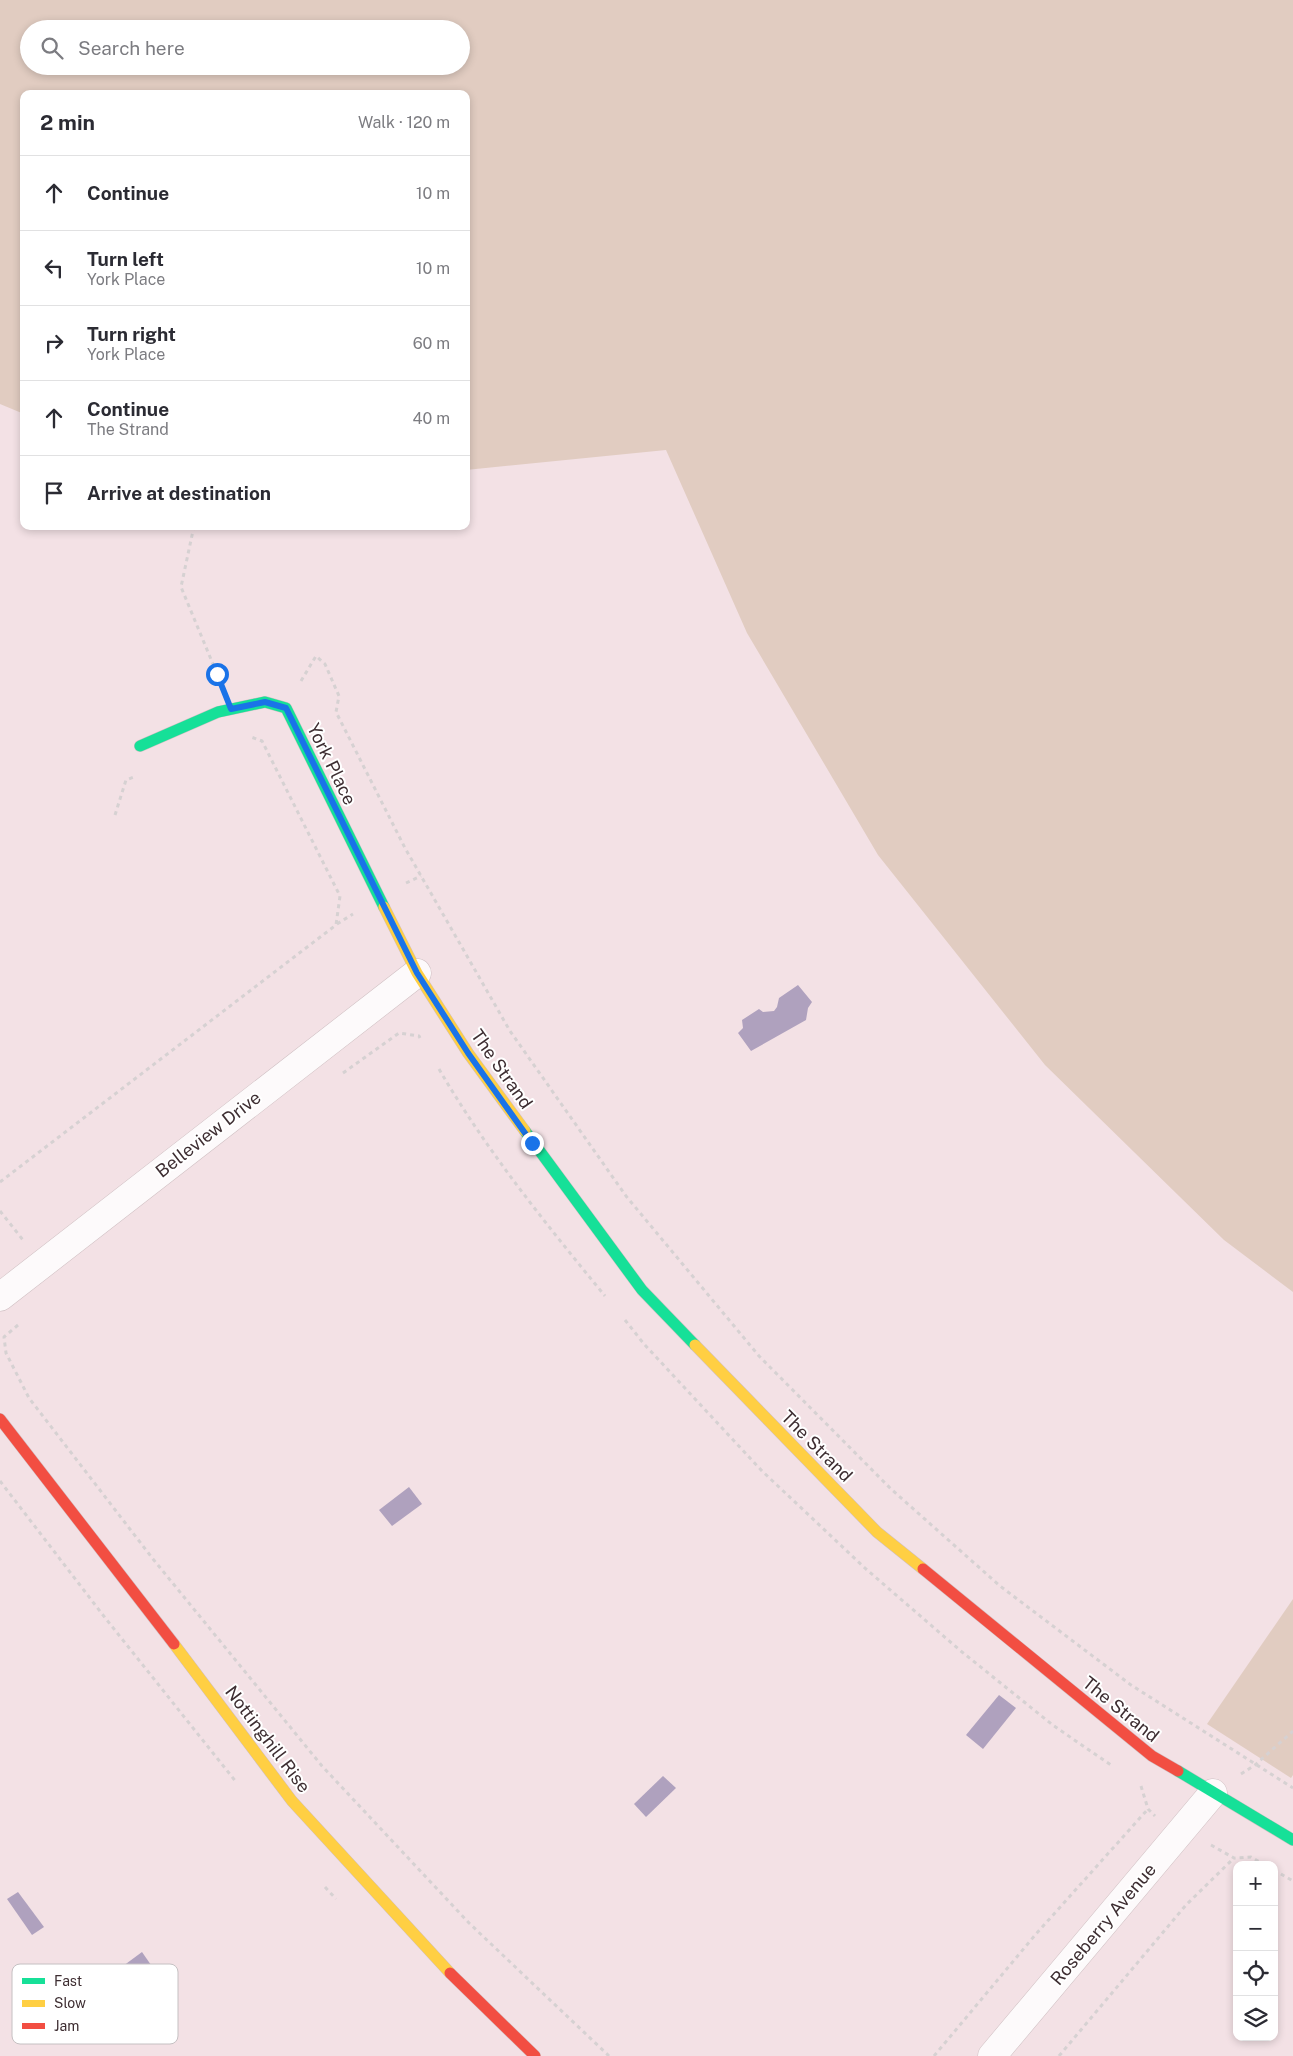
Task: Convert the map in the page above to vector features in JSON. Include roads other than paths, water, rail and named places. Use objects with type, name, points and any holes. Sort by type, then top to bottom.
[{"type":"street","name":"York Place","points":[[140,746],[218,712],[265,702],[286,708],[417,973]]},
{"type":"street","name":"Belleview Drive","points":[[0,1297],[417,973]]},
{"type":"street","name":"The Strand","points":[[417,973],[474,1061],[642,1290],[877,1532],[1152,1756],[1293,1840]]},
{"type":"street","name":"Nottinghill Rise","points":[[0,1419],[162,1628],[292,1801],[440,1963],[535,2056]]},
{"type":"street","name":"Roseberry Avenue","points":[[992,2056],[1213,1793]]}]
